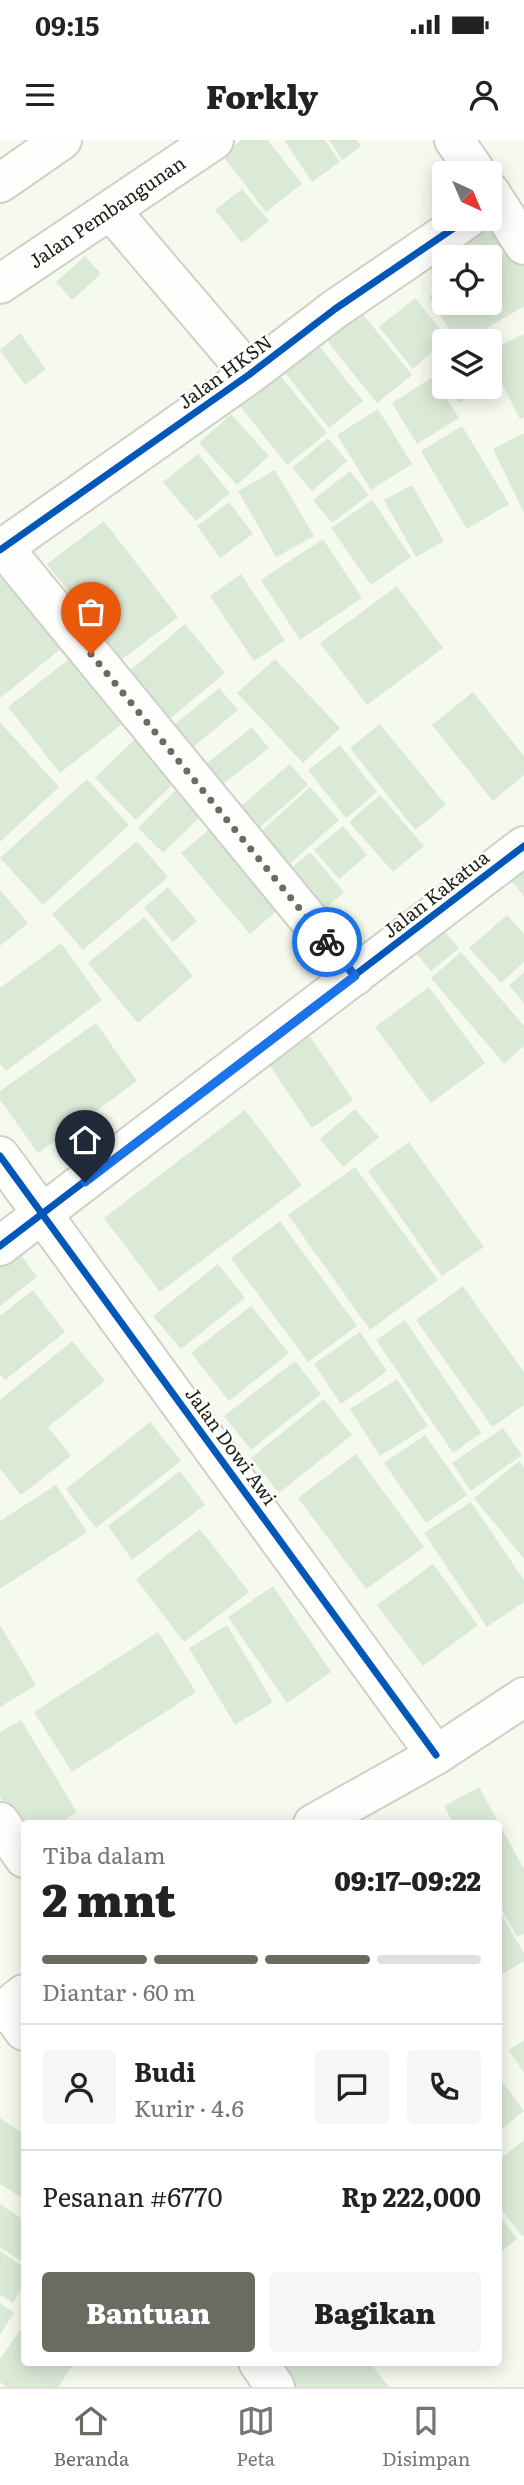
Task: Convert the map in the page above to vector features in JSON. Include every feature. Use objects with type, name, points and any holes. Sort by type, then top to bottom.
[{"type":"main road","points":[[0,183],[62,140]]},
{"type":"main road","name":"Jalan Pembangunan","points":[[0,284],[214,140]]},
{"type":"main road","points":[[454,140],[468,161]]},
{"type":"main road","points":[[111,211],[250,374]]},
{"type":"main road","points":[[502,213],[524,245]]},
{"type":"main road","name":"Jalan HKSN","points":[[2,548],[250,374],[442,231]]},
{"type":"main road","points":[[2,548],[355,976]]},
{"type":"main road","name":"Jalan Kakatua","points":[[0,1246],[524,846]]},
{"type":"main road","name":"Jalan Dowi Awi","points":[[0,1156],[436,1755]]},
{"type":"main road","points":[[320,1820],[436,1755],[524,1697]]},
{"type":"main road","points":[[0,1822],[21,1854]]},
{"type":"main road","points":[[261,2366],[275,2387]]},
{"type":"building","points":[[241,140],[268,140],[302,184],[266,212],[222,155]]},
{"type":"building","points":[[284,140],[325,140],[340,162],[312,182]]},
{"type":"building","points":[[329,140],[357,140],[361,146],[342,160]]},
{"type":"building","points":[[242,189],[269,221],[242,243],[215,210]]},
{"type":"building","points":[[466,231],[502,231],[512,239],[502,245],[468,245],[461,234]]},
{"type":"building","points":[[516,244],[524,258],[524,306],[485,329],[449,329],[440,315],[502,315],[502,252]]},
{"type":"building","points":[[85,256],[101,274],[72,300],[56,282]]},
{"type":"building","points":[[415,298],[440,329],[432,329],[432,352],[413,369],[379,327]]},
{"type":"building","points":[[358,308],[412,375],[377,403],[323,336]]},
{"type":"building","points":[[20,333],[46,369],[25,385],[0,350]]},
{"type":"building","points":[[524,334],[524,417],[520,419],[502,384],[502,345]]},
{"type":"building","points":[[316,342],[363,401],[329,428],[282,369]]},
{"type":"building","points":[[278,373],[327,433],[287,465],[239,405]]},
{"type":"building","points":[[432,378],[432,399],[447,399],[459,418],[417,444],[392,403]]},
{"type":"building","points":[[378,409],[412,464],[371,490],[337,435]]},
{"type":"building","points":[[231,414],[269,456],[237,485],[199,443]]},
{"type":"building","points":[[462,426],[509,504],[467,529],[421,451]]},
{"type":"building","points":[[524,433],[524,513],[493,449]]},
{"type":"building","points":[[328,438],[347,461],[312,491],[292,468]]},
{"type":"building","points":[[198,454],[230,493],[196,521],[163,482]]},
{"type":"building","points":[[275,470],[314,536],[276,557],[238,491]]},
{"type":"building","points":[[350,471],[369,495],[332,523],[313,500]]},
{"type":"building","points":[[412,485],[444,541],[416,557],[384,500]]},
{"type":"building","points":[[372,500],[411,557],[371,585],[331,528]]},
{"type":"building","points":[[229,502],[253,534],[220,558],[197,526]]},
{"type":"building","points":[[104,521],[178,617],[121,660],[47,564]]},
{"type":"building","points":[[323,539],[362,598],[300,640],[261,580]]},
{"type":"building","points":[[241,574],[285,640],[254,661],[210,596]]},
{"type":"building","points":[[5,575],[63,647],[0,698],[0,579]]},
{"type":"building","points":[[397,586],[443,648],[367,705],[320,643]]},
{"type":"building","points":[[185,624],[225,673],[167,721],[126,674]]},
{"type":"building","points":[[69,659],[122,724],[60,773],[8,707]]},
{"type":"building","points":[[275,659],[340,728],[303,763],[237,693]]},
{"type":"building","points":[[219,688],[238,710],[186,753],[167,731]]},
{"type":"building","points":[[473,692],[524,756],[524,775],[493,801],[432,725]]},
{"type":"building","points":[[0,722],[59,787],[0,842]]},
{"type":"building","points":[[380,724],[446,805],[415,830],[350,748]]},
{"type":"building","points":[[252,727],[269,748],[217,789],[200,769]]},
{"type":"building","points":[[136,738],[177,780],[136,820],[95,778]]},
{"type":"building","points":[[340,745],[377,792],[346,818],[308,770]]},
{"type":"building","points":[[290,764],[308,785],[259,828],[241,806]]},
{"type":"building","points":[[87,779],[129,825],[43,905],[0,858]]},
{"type":"building","points":[[183,783],[209,808],[163,853],[138,828]]},
{"type":"building","points":[[310,787],[339,820],[284,869],[256,836]]},
{"type":"building","points":[[380,795],[424,846],[393,872],[349,822]]},
{"type":"building","points":[[343,826],[367,855],[339,879],[314,850]]},
{"type":"building","points":[[211,828],[279,909],[250,934],[181,853]]},
{"type":"building","points":[[137,841],[168,877],[83,950],[52,914]]},
{"type":"building","points":[[310,852],[344,892],[318,915],[283,875]]},
{"type":"building","points":[[524,863],[524,896],[506,875]]},
{"type":"building","points":[[168,887],[197,921],[173,942],[144,908]]},
{"type":"building","points":[[0,890],[28,923],[0,946]]},
{"type":"building","points":[[507,915],[524,934],[524,962],[501,983],[469,948]]},
{"type":"building","points":[[144,917],[193,976],[138,1023],[88,963]]},
{"type":"building","points":[[441,927],[459,948],[431,971],[413,950]]},
{"type":"building","points":[[61,943],[102,1000],[6,1071],[0,1063],[0,988]]},
{"type":"building","points":[[461,952],[524,1026],[524,1046],[504,1064],[431,978]]},
{"type":"building","points":[[524,972],[524,1003],[509,986]]},
{"type":"building","points":[[429,987],[485,1063],[431,1103],[375,1027]]},
{"type":"building","points":[[96,1023],[137,1081],[38,1153],[0,1100],[0,1091]]},
{"type":"building","points":[[309,1035],[353,1100],[312,1128],[268,1063]]},
{"type":"building","points":[[355,1109],[379,1137],[343,1167],[320,1139]]},
{"type":"building","points":[[245,1110],[302,1185],[160,1292],[104,1218]]},
{"type":"building","points":[[409,1142],[484,1247],[442,1276],[368,1171]]},
{"type":"building","points":[[355,1167],[438,1280],[370,1330],[288,1215]]},
{"type":"building","points":[[280,1221],[357,1326],[308,1362],[231,1258]]},
{"type":"building","points":[[15,1247],[37,1277],[0,1306],[0,1259]]},
{"type":"building","points":[[218,1264],[245,1298],[181,1349],[153,1316]]},
{"type":"building","points":[[463,1286],[524,1372],[524,1405],[492,1427],[416,1320]]},
{"type":"building","points":[[33,1290],[65,1332],[5,1380],[0,1374],[0,1316]]},
{"type":"building","points":[[251,1306],[289,1353],[229,1401],[191,1353]]},
{"type":"building","points":[[405,1320],[481,1433],[453,1453],[376,1340]]},
{"type":"building","points":[[360,1332],[387,1371],[341,1404],[314,1364]]},
{"type":"building","points":[[72,1341],[105,1381],[48,1427],[71,1456],[21,1495],[0,1469],[0,1400]]},
{"type":"building","points":[[295,1361],[321,1394],[251,1450],[224,1416]]},
{"type":"building","points":[[397,1379],[428,1426],[380,1456],[350,1409]]},
{"type":"building","points":[[324,1399],[352,1435],[279,1493],[251,1458]]},
{"type":"building","points":[[150,1422],[181,1461],[96,1528],[66,1489]]},
{"type":"building","points":[[503,1428],[522,1455],[471,1491],[452,1463]]},
{"type":"building","points":[[425,1435],[467,1495],[426,1523],[384,1463]]},
{"type":"building","points":[[356,1454],[424,1547],[366,1589],[298,1498]]},
{"type":"building","points":[[519,1461],[524,1467],[524,1559],[474,1498]]},
{"type":"building","points":[[180,1471],[205,1505],[132,1560],[108,1526]]},
{"type":"building","points":[[56,1485],[87,1532],[0,1589],[0,1521]]},
{"type":"building","points":[[471,1502],[524,1580],[524,1602],[487,1627],[424,1533]]},
{"type":"building","points":[[200,1529],[249,1592],[184,1642],[136,1579]]},
{"type":"building","points":[[433,1564],[478,1625],[423,1666],[377,1605]]},
{"type":"building","points":[[273,1586],[331,1672],[287,1703],[228,1617]]},
{"type":"building","points":[[0,1625],[36,1685],[0,1707]]},
{"type":"building","points":[[227,1625],[273,1702],[235,1725],[189,1648]]},
{"type":"building","points":[[158,1632],[196,1692],[72,1772],[34,1712]]},
{"type":"building","points":[[21,1720],[77,1812],[65,1820],[21,1820],[21,1832],[0,1797],[0,1732]]},
{"type":"building","points":[[479,1787],[497,1820],[452,1820],[444,1806]]},
{"type":"building","points":[[502,1829],[524,1869],[524,1933],[517,1937],[502,1910]]},
{"type":"building","points":[[502,1916],[524,1953],[524,1961],[502,1974]]},
{"type":"building","points":[[524,2040],[524,2073],[509,2050]]},
{"type":"building","points":[[502,2081],[524,2111],[502,2129]]},
{"type":"building","points":[[0,2118],[21,2132],[21,2197],[0,2184]]},
{"type":"building","points":[[524,2140],[522,2236],[502,2210],[502,2158]]},
{"type":"building","points":[[0,2204],[21,2218],[21,2261],[0,2247]]},
{"type":"building","points":[[502,2219],[517,2239],[502,2251]]},
{"type":"building","points":[[0,2251],[21,2265],[21,2289],[13,2303],[0,2295]]},
{"type":"building","points":[[0,2303],[14,2313],[0,2335]]},
{"type":"building","points":[[21,2329],[21,2366],[72,2366],[58,2387],[6,2387],[0,2382],[0,2359]]},
{"type":"building","points":[[275,2366],[372,2366],[389,2387],[292,2387]]},
{"type":"cycle path","points":[[0,550],[250,374],[335,309],[449,231]]},
{"type":"cycle path","points":[[0,1246],[524,846]]},
{"type":"cycle path","points":[[0,1156],[436,1755]]},
{"type":"way so far","points":[[91,654],[327,942]]},
{"type":"route","points":[[85,1182],[355,976],[327,942]]}]
